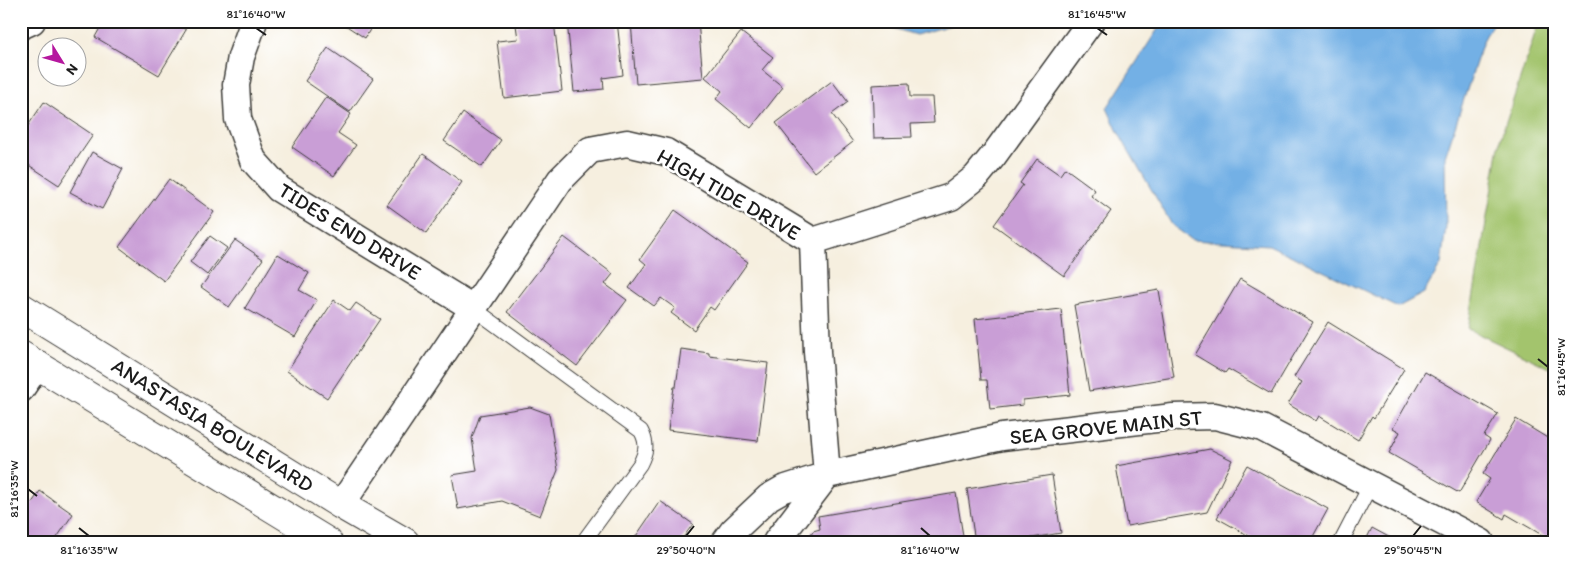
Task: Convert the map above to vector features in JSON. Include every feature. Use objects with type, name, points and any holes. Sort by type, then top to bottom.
[{"type":"main road","name":"ANASTASIA BOULEVARD","points":[[21,307],[341,505],[405,542]]},
{"type":"main road","name":"ANASTASIA BOULEVARD","points":[[29,360],[328,542]]},
{"type":"street","points":[[21,26],[32,21]]},
{"type":"street","name":"TIDES END DRIVE","points":[[254,21],[241,57],[236,85],[238,119],[254,160],[279,189],[473,308]]},
{"type":"street","name":"HIGH TIDE DRIVE","points":[[341,505],[560,180],[590,150],[627,142],[666,152],[813,241],[951,197],[976,177],[994,155],[1079,28]]},
{"type":"street","points":[[776,542],[826,475],[817,352],[813,241]]},
{"type":"street","points":[[21,389],[29,360]]},
{"type":"street","name":"SEA GROVE MAIN ST","points":[[725,542],[769,497],[783,489],[826,475],[1002,437],[1173,417],[1215,416],[1262,428],[1476,541]]},
{"type":"lane","points":[[473,308],[642,431],[646,441],[646,453],[586,538]]},
{"type":"lane","points":[[1341,542],[1371,484]]},
{"type":"green space","points":[[1539,21],[1554,21],[1554,370],[1468,329],[1500,140]]},
{"type":"water","points":[[869,21],[965,21],[916,35]]},
{"type":"water","points":[[1163,21],[1494,21],[1483,41],[1445,157],[1446,226],[1441,264],[1424,293],[1398,307],[1269,245],[1192,240],[1172,225],[1119,134],[1107,108]]},
{"type":"building","points":[[104,21],[172,21],[186,30],[159,75],[95,37]]},
{"type":"building","points":[[339,21],[375,21],[365,38]]},
{"type":"building","points":[[554,21],[562,91],[504,98],[497,41],[518,39],[516,25]]},
{"type":"building","points":[[567,21],[617,21],[623,75],[603,78],[604,89],[574,92]]},
{"type":"building","points":[[698,21],[703,78],[636,84],[631,22]]},
{"type":"building","points":[[741,32],[773,57],[762,70],[783,87],[751,128],[716,99],[722,91],[705,77]]},
{"type":"building","points":[[328,48],[373,79],[350,112],[305,81]]},
{"type":"building","points":[[832,81],[848,102],[832,114],[853,142],[814,172],[776,123]]},
{"type":"building","points":[[909,83],[910,97],[932,97],[934,123],[911,124],[912,137],[874,138],[872,85]]},
{"type":"building","points":[[326,97],[351,114],[338,133],[356,145],[334,176],[292,147]]},
{"type":"building","points":[[44,102],[93,135],[59,185],[21,160],[21,136]]},
{"type":"building","points":[[463,113],[501,140],[482,167],[444,141]]},
{"type":"building","points":[[92,152],[123,169],[102,209],[70,192]]},
{"type":"building","points":[[423,154],[462,182],[426,233],[387,205]]},
{"type":"building","points":[[1037,159],[1060,175],[1065,168],[1095,190],[1091,196],[1111,211],[1064,276],[994,225],[1023,185],[1020,183]]},
{"type":"building","points":[[169,179],[214,212],[164,281],[119,247]]},
{"type":"building","points":[[675,210],[748,262],[714,310],[710,307],[694,330],[671,313],[675,308],[661,298],[654,306],[629,288],[646,264],[640,259]]},
{"type":"building","points":[[210,236],[227,248],[207,275],[190,262]]},
{"type":"building","points":[[564,237],[613,274],[605,284],[627,300],[577,366],[507,312]]},
{"type":"building","points":[[235,240],[263,259],[229,307],[201,287]]},
{"type":"building","points":[[278,254],[309,273],[299,290],[317,300],[295,337],[245,308]]},
{"type":"building","points":[[1240,279],[1313,322],[1271,394],[1228,369],[1225,373],[1195,355]]},
{"type":"building","points":[[1159,290],[1174,377],[1089,391],[1074,305]]},
{"type":"building","points":[[334,300],[350,311],[356,303],[380,319],[327,398],[287,371]]},
{"type":"building","points":[[1061,309],[1070,395],[1023,400],[1023,405],[990,409],[987,380],[981,380],[975,319]]},
{"type":"building","points":[[1328,322],[1404,369],[1358,440],[1319,416],[1316,421],[1288,404],[1302,382],[1294,377]]},
{"type":"building","points":[[681,349],[709,353],[709,356],[768,363],[758,441],[668,430]]},
{"type":"building","points":[[1425,372],[1498,414],[1484,436],[1490,440],[1459,493],[1389,453],[1400,432],[1393,428]]},
{"type":"building","points":[[530,407],[549,414],[558,470],[540,516],[502,501],[458,509],[452,475],[477,471],[472,438],[480,415]]},
{"type":"building","points":[[1516,419],[1554,442],[1554,531],[1549,539],[1506,514],[1504,519],[1476,502],[1490,479],[1483,474]]},
{"type":"building","points":[[1210,449],[1232,460],[1207,512],[1127,526],[1116,466]]},
{"type":"building","points":[[1247,465],[1328,509],[1310,542],[1260,542],[1217,518]]},
{"type":"building","points":[[1052,475],[1061,533],[1008,542],[975,542],[967,489]]},
{"type":"building","points":[[40,491],[73,514],[54,542],[21,542],[21,519]]},
{"type":"building","points":[[956,493],[964,542],[805,542],[813,531],[820,529],[818,516]]},
{"type":"building","points":[[660,501],[693,524],[680,542],[632,542]]},
{"type":"building","points":[[1372,528],[1398,542],[1365,542]]}]
